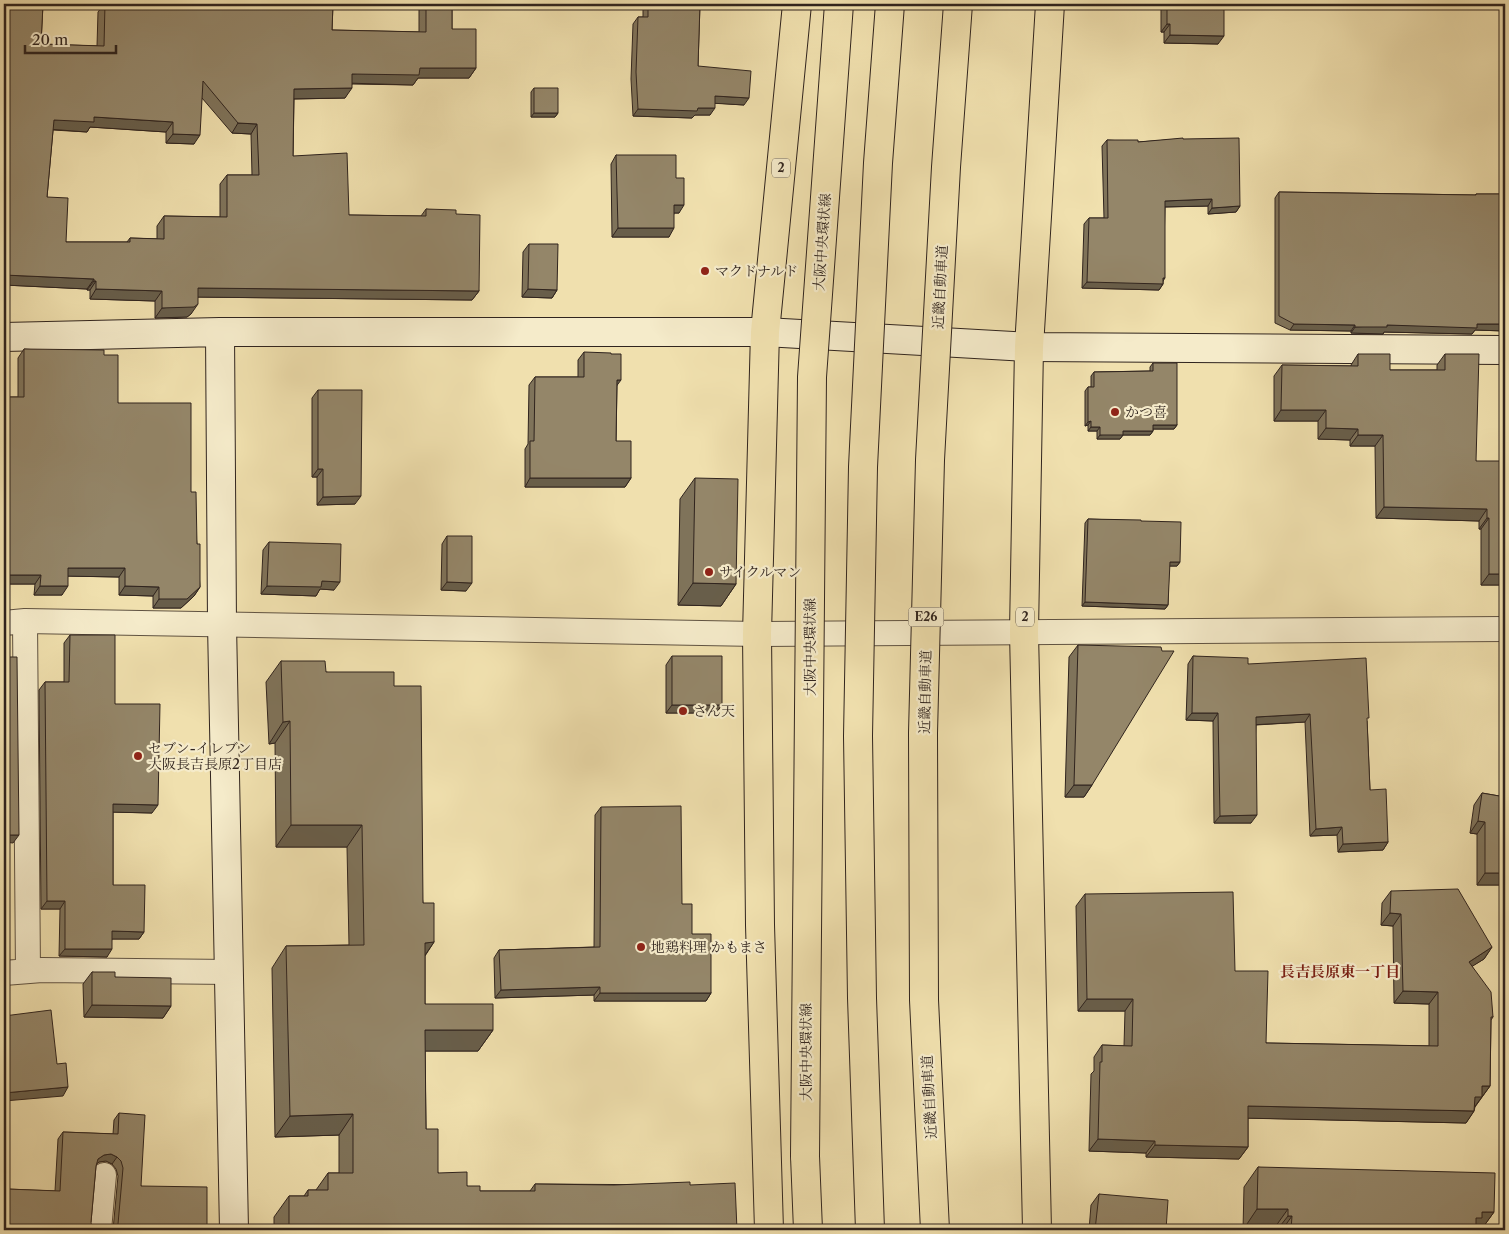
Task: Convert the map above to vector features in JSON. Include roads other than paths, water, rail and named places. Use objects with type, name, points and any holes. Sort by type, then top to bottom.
[{"type":"main road","name":"2","points":[[769,1230],[760,925],[757,634],[764,332],[797,4]]},
{"type":"main road","name":"大阪中央環状線","points":[[808,1230],[805,1156],[812,377],[839,4]]},
{"type":"main road","points":[[870,1230],[862,998],[858,736],[864,467],[878,162],[890,4]]},
{"type":"main road","name":"近畿自動車道","points":[[935,1230],[924,1000],[923,734],[930,460],[958,4]]},
{"type":"main road","name":"2","points":[[1037,1230],[1024,632],[1029,347],[1050,4]]},
{"type":"street","points":[[220,332],[222,624],[234,1230]]},
{"type":"street","points":[[4,337],[220,332],[764,332],[1029,347],[1505,350]]},
{"type":"street","points":[[28,971],[14,622],[757,634],[1505,629]]},
{"type":"street","points":[[4,973],[42,970],[230,972]]},
{"type":"street","points":[[100,1230],[104,1175]]},
{"type":"place","name":"マクドナルド","points":[[705,271]]},
{"type":"place","name":"かつ喜","points":[[1115,412]]},
{"type":"place","name":"サイクルマン","points":[[709,572]]},
{"type":"place","name":"さん天","points":[[683,711]]},
{"type":"place","name":"セブン-イレブン 大阪長吉長原2丁目店","points":[[138,756]]},
{"type":"place","name":"地鶏料理 かもまさ","points":[[641,947]]},
{"type":"district","name":"長吉長原東一丁目","points":[[1340,972]]}]
